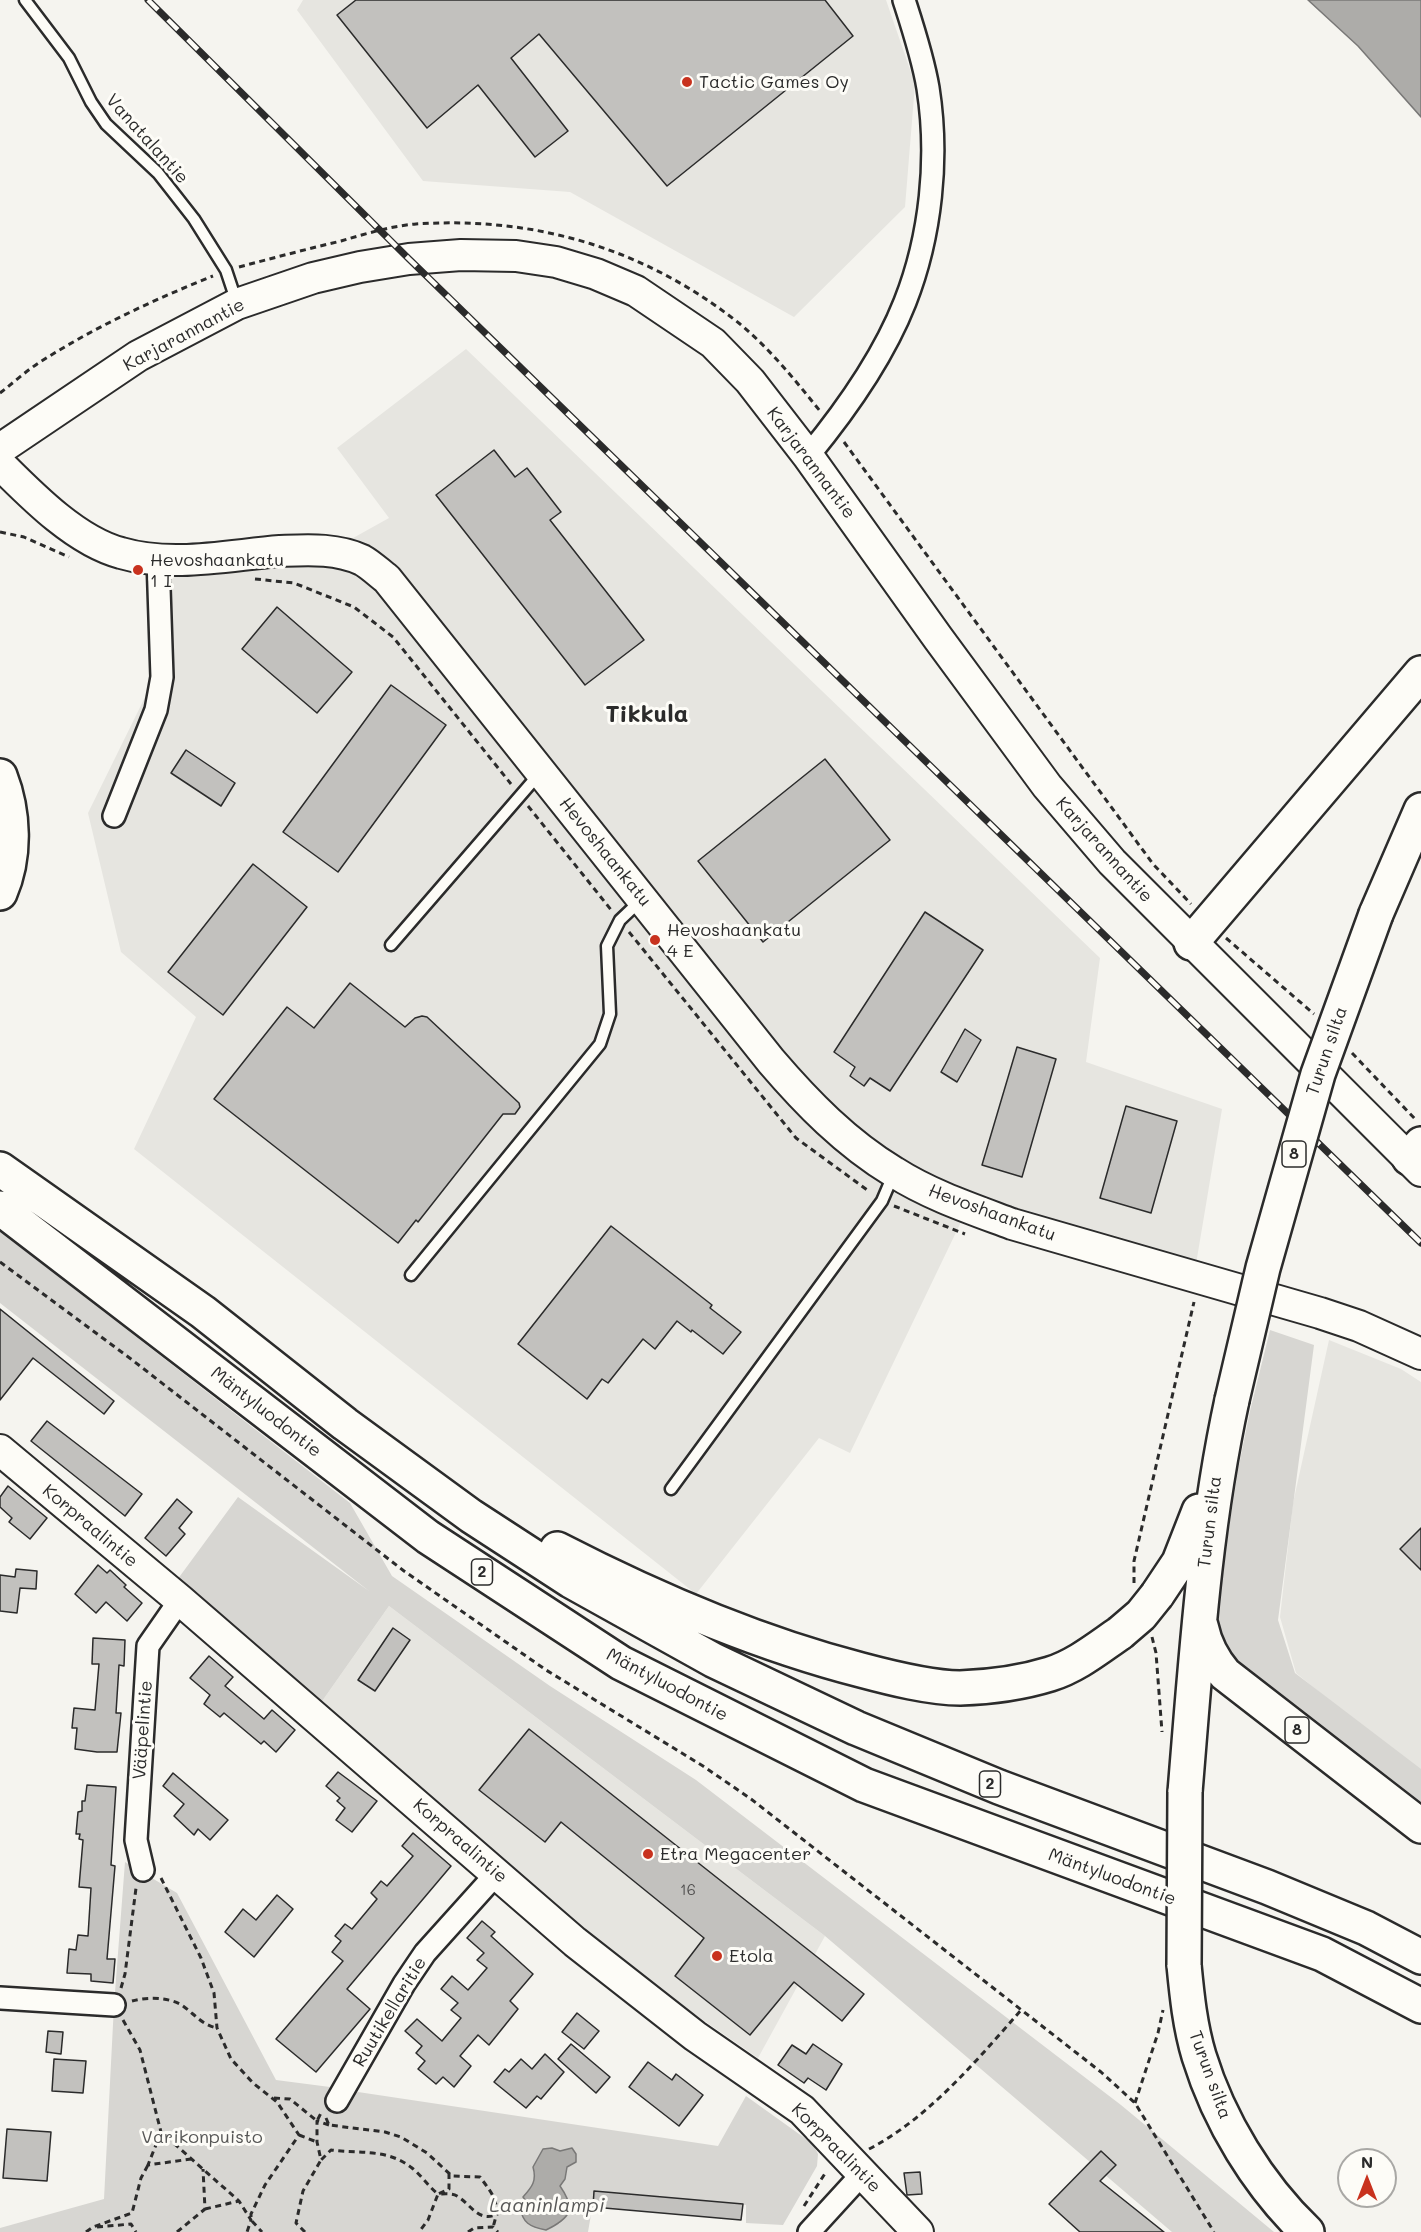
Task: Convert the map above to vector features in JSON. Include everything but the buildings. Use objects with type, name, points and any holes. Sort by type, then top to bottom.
[{"type":"highway","points":[[1200,933],[1421,673]]},
{"type":"highway","points":[[0,776],[7,793],[12,827],[10,854],[0,893]]},
{"type":"highway","name":"Turun silta","points":[[1307,2232],[1275,2196],[1248,2160],[1218,2106],[1197,2046],[1189,2013],[1184,1965],[1185,1792],[1199,1616],[1218,1465],[1263,1268],[1318,1074],[1376,914],[1421,810]]},
{"type":"highway","name":"2","points":[[0,1169],[203,1312],[345,1424],[471,1516],[572,1581],[703,1655],[856,1728],[999,1787],[1267,1887],[1366,1928],[1421,1957]]},
{"type":"highway","name":"Mäntyluodontie","points":[[0,1208],[428,1537],[621,1663],[864,1785],[1322,1954],[1421,2006]]},
{"type":"highway","points":[[471,1516],[494,1517],[586,1564],[719,1624],[821,1660],[893,1679],[958,1688],[1012,1683],[1051,1674],[1083,1659],[1141,1615],[1179,1562],[1218,1465]]},
{"type":"highway","name":"8","points":[[1199,1616],[1204,1642],[1214,1662],[1225,1674],[1421,1826]]},
{"type":"street","points":[[808,456],[864,379],[905,303],[924,234],[931,180],[931,120],[928,87],[904,0]]},
{"type":"street","name":"Karjarannantie","points":[[0,449],[138,356],[237,304],[313,278],[409,259],[461,255],[516,256],[556,262],[596,274],[636,291],[713,343],[750,381],[808,456],[1047,786],[1112,862],[1200,933],[1417,1158]]},
{"type":"street","name":"Hevoshaankatu","points":[[0,464],[27,491],[69,526],[94,542],[120,553],[173,560],[311,549],[337,552],[363,561],[387,579],[643,898],[746,1031],[796,1090],[826,1121],[894,1173],[969,1208],[1012,1224],[1320,1313],[1359,1326],[1421,1354]]},
{"type":"street","points":[[114,816],[156,710],[162,677],[158,559]]},
{"type":"street","name":"Korpraalintie","points":[[0,1450],[180,1600],[575,1942],[695,2036],[802,2110],[918,2232]]},
{"type":"street","name":"Vääpelintie","points":[[143,1869],[136,1840],[148,1646],[180,1600]]},
{"type":"street","name":"Ruutikellaritie","points":[[337,2101],[404,1984],[425,1953],[497,1873]]},
{"type":"street","points":[[0,1998],[114,2005]]},
{"type":"street","points":[[809,2232],[856,2166]]},
{"type":"lane","name":"Vanatalantie","points":[[25,0],[69,58],[91,102],[106,124],[158,173],[194,219],[226,270],[237,304]]},
{"type":"lane","points":[[391,945],[542,772]]},
{"type":"lane","points":[[411,1275],[600,1044],[610,1014],[608,946],[620,920],[643,898]]},
{"type":"lane","points":[[671,1489],[882,1201],[894,1173]]},
{"type":"path","points":[[0,393],[39,363],[164,295],[226,270],[380,230],[416,224],[463,224],[554,233],[608,248],[664,274],[704,298],[741,325],[779,361],[832,426],[1153,864],[1200,933],[1320,1019]]},
{"type":"path","points":[[1351,1052],[1421,1125]]},
{"type":"path","points":[[0,1262],[131,1359],[404,1571],[546,1670],[751,1798],[1101,2072],[1136,2103],[1214,2232]]},
{"type":"path","points":[[114,2005],[126,1974],[135,1906],[136,1874],[143,1869],[152,1869],[160,1877],[201,1958],[214,1993],[216,2028],[231,2059],[253,2083],[277,2102],[299,2135],[317,2142]]},
{"type":"path","points":[[114,2005],[147,1997],[179,2003],[207,2026],[216,2028]]},
{"type":"path","points":[[1136,2103],[1158,2033],[1164,2000]]},
{"type":"path","points":[[114,2005],[140,2050],[161,2133],[239,2201],[262,2232]]},
{"type":"path","points":[[803,2207],[825,2172],[856,2166],[890,2138],[957,2082],[1022,2009]]},
{"type":"path","points":[[272,2098],[290,2099],[317,2121],[329,2125],[385,2132],[401,2137],[427,2153],[452,2176],[480,2177],[496,2199],[498,2214],[493,2227]]},
{"type":"path","points":[[321,2160],[317,2142],[317,2121],[323,2110],[329,2125]]},
{"type":"path","points":[[86,2232],[93,2227],[132,2213],[141,2178],[161,2133]]},
{"type":"path","points":[[247,2232],[251,2214],[266,2185],[299,2135]]},
{"type":"path","points":[[305,2232],[297,2223],[303,2191],[321,2160],[331,2150],[373,2152],[393,2156],[413,2168],[427,2186],[438,2194],[454,2194],[479,2216],[498,2214]]},
{"type":"path","points":[[148,2165],[191,2159]]},
{"type":"path","points":[[203,2169],[205,2209]]},
{"type":"path","points":[[419,2232],[428,2220],[438,2194],[449,2189],[449,2173]]},
{"type":"path","points":[[177,2232],[205,2209],[239,2201]]},
{"type":"path","points":[[93,2227],[131,2224],[136,2232]]},
{"type":"path","points":[[468,2232],[474,2228],[493,2227],[498,2232]]},
{"type":"shaded area","points":[[303,0],[886,0],[915,84],[905,207],[794,317],[570,192],[423,181],[297,10]]},
{"type":"shaded area","points":[[466,349],[1100,958],[1086,1062],[1222,1109],[1195,1270],[973,1197],[850,1453],[819,1438],[696,1594],[134,1149],[196,1017],[121,952],[88,813],[149,689],[146,570],[301,567],[389,518],[337,448]]},
{"type":"shaded area","points":[[1329,1340],[1401,1369],[1421,1382],[1421,1776],[1296,1673],[1280,1617],[1293,1503]]},
{"type":"shaded area","points":[[389,1606],[825,1936],[758,2058],[648,1982],[318,1707]]},
{"type":"green space","points":[[0,1231],[350,1503],[392,1576],[550,1686],[696,1780],[1121,2105],[1274,2232],[1172,2232],[825,1936],[389,1606],[318,1707],[169,1591],[238,1497],[369,1591],[0,1303]]},
{"type":"green space","points":[[1270,1330],[1314,1345],[1278,1620],[1295,1673],[1421,1769],[1421,1812],[1233,1665],[1216,1637],[1218,1598],[1238,1470]]},
{"type":"green space","name":"Varikonpuisto","points":[[125,1862],[177,1893],[276,2080],[330,2087],[337,2101],[358,2092],[718,2146],[746,2096],[813,2144],[818,2154],[817,2166],[783,2225],[746,2223],[746,2205],[595,2191],[588,2232],[0,2232],[0,2228],[104,2199],[114,2005]],"holes":[[[552,2148],[560,2151],[572,2164],[567,2167],[565,2179],[560,2186],[568,2201],[569,2210],[559,2224],[523,2197],[533,2184],[533,2167],[543,2149]]]},
{"type":"water","points":[[1308,0],[1421,0],[1421,117],[1358,46]]},
{"type":"water","name":"Laaninlampi","points":[[552,2148],[560,2151],[572,2148],[576,2154],[576,2162],[567,2167],[565,2179],[560,2186],[568,2201],[566,2217],[546,2230],[528,2223],[520,2206],[526,2201],[523,2197],[533,2184],[533,2167],[543,2149]]},
{"type":"railway","points":[[148,0],[409,259],[1421,1243]]},
{"type":"place","name":"Tactic Games Oy","points":[[687,82]]},
{"type":"place","name":"Hevoshaankatu 1 I","points":[[138,570]]},
{"type":"place","name":"Hevoshaankatu 4 E","points":[[655,940]]},
{"type":"place","name":"Etra Megacenter","points":[[648,1854]]},
{"type":"place","name":"Etola","points":[[717,1956]]},
{"type":"district","name":"Tikkula","points":[[647,715]]}]
